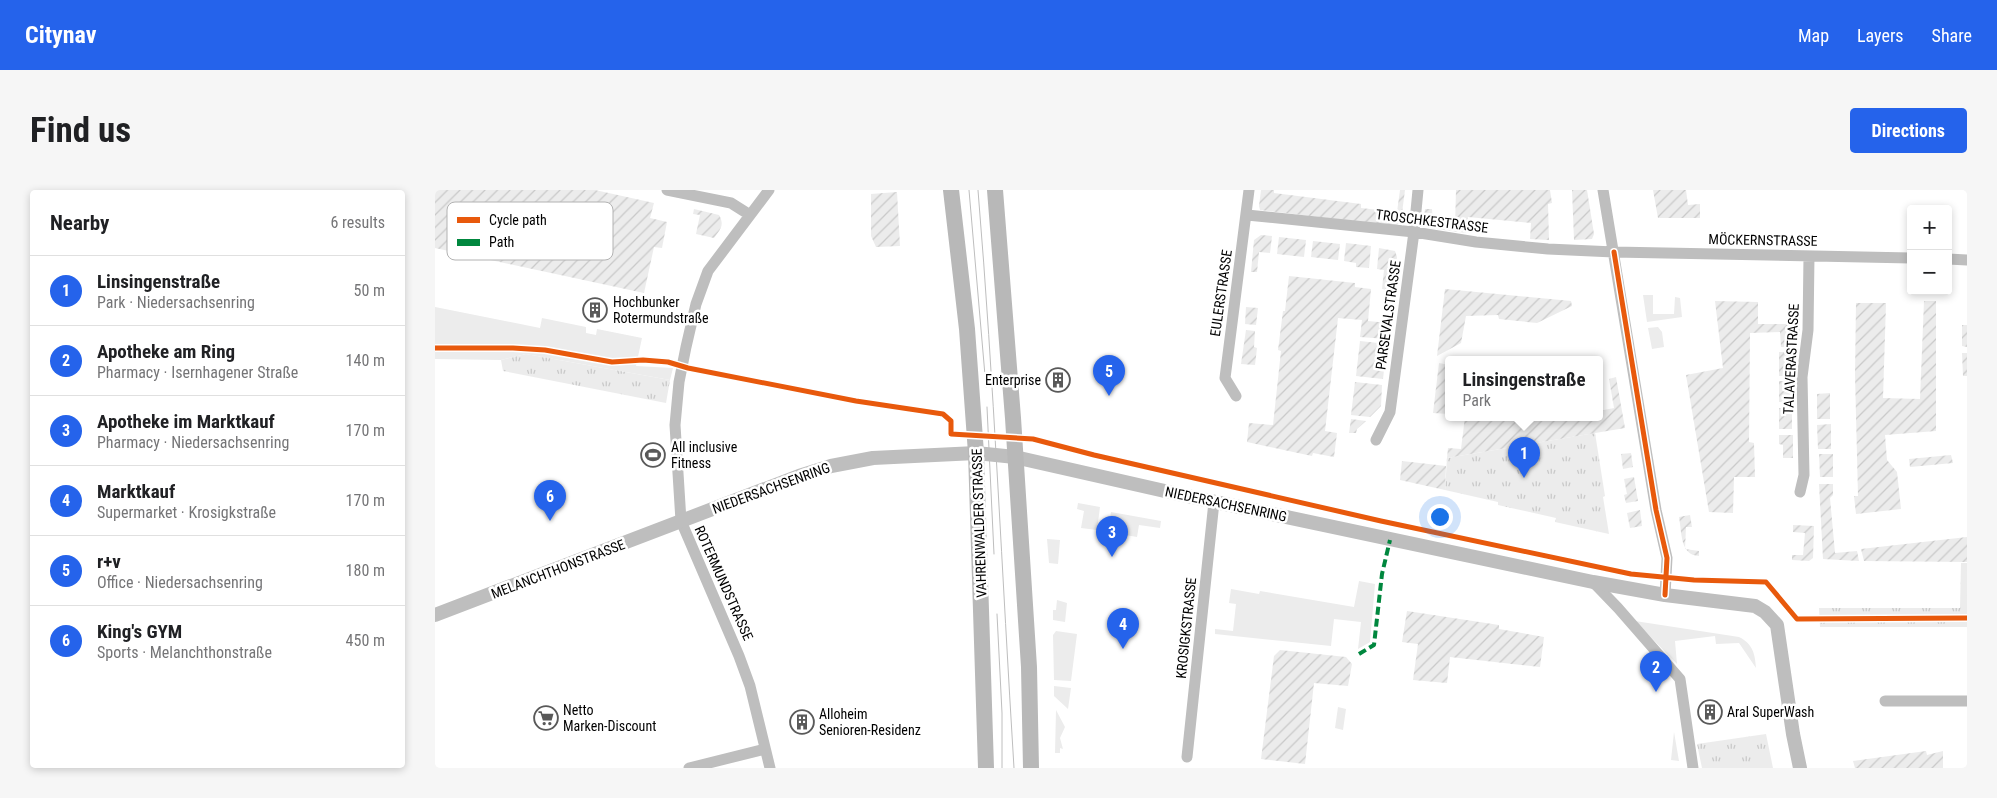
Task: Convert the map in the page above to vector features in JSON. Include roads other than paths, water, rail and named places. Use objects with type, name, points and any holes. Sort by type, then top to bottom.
[{"type":"main road","name":"VAHRENWALDER STRASSE","points":[[951,190],[967,329],[976,453],[987,768]]},
{"type":"main road","points":[[995,190],[1030,682],[1031,768]]},
{"type":"street","points":[[667,190],[731,203],[750,215]]},
{"type":"street","name":"ROTERMUNDSTRASSE","points":[[769,190],[708,271],[696,304],[686,347],[679,382],[675,425],[681,521],[734,642],[750,686],[771,768]]},
{"type":"street","name":"EULERSTRASSE","points":[[1236,396],[1225,378],[1232,310],[1247,215],[1249,190]]},
{"type":"street","name":"PARSEVALSTRASSE","points":[[1376,440],[1390,412],[1418,190]]},
{"type":"street","points":[[1603,190],[1615,252],[1656,510],[1667,558],[1665,594]]},
{"type":"street","name":"TROSCHKESTRASSE","points":[[1247,215],[1414,232],[1476,242],[1615,252]]},
{"type":"street","name":"MÖCKERNSTRASSE","points":[[1615,252],[1907,258]]},
{"type":"street","name":"TALAVERASTRASSE","points":[[1801,492],[1804,475],[1802,377],[1808,330],[1809,256]]},
{"type":"street","points":[[1952,259],[1967,260]]},
{"type":"street","name":"NIEDERSACHSENRING","points":[[681,521],[799,476],[831,466],[873,458],[976,453],[1015,457],[1214,502],[1593,582],[1755,606],[1773,618],[1777,625],[1793,734],[1800,768]]},
{"type":"street","name":"KROSIGKSTRASSE","points":[[1187,757],[1214,502]]},
{"type":"street","name":"MELANCHTHONSTRASSE","points":[[435,615],[681,521]]},
{"type":"street","points":[[1593,582],[1680,679],[1693,768]]},
{"type":"street","points":[[1885,701],[1967,701]]},
{"type":"street","points":[[689,768],[765,749]]},
{"type":"tram line","points":[[969,190],[986,387]]},
{"type":"tram line","points":[[978,190],[984,262],[1014,768]]},
{"type":"tram line","points":[[987,407],[994,554]]},
{"type":"tram line","points":[[997,614],[1002,713],[1002,768]]},
{"type":"place","name":"Hochbunker Rotermundstraße","points":[[595,310]]},
{"type":"place","name":"Enterprise","points":[[1058,380]]},
{"type":"place","name":"r+v","points":[[1109,396]]},
{"type":"place","name":"All inclusive Fitness","points":[[653,455]]},
{"type":"place","name":"Linsingenstraße","points":[[1524,478]]},
{"type":"place","name":"King's GYM","points":[[550,521]]},
{"type":"place","name":"Apotheke im Marktkauf","points":[[1112,557]]},
{"type":"place","name":"Marktkauf","points":[[1123,649]]},
{"type":"place","name":"Apotheke am Ring","points":[[1656,692]]},
{"type":"place","name":"Aral SuperWash","points":[[1710,712]]},
{"type":"place","name":"Netto Marken-Discount","points":[[546,718]]},
{"type":"place","name":"Alloheim Senioren-Residenz","points":[[802,722]]}]
